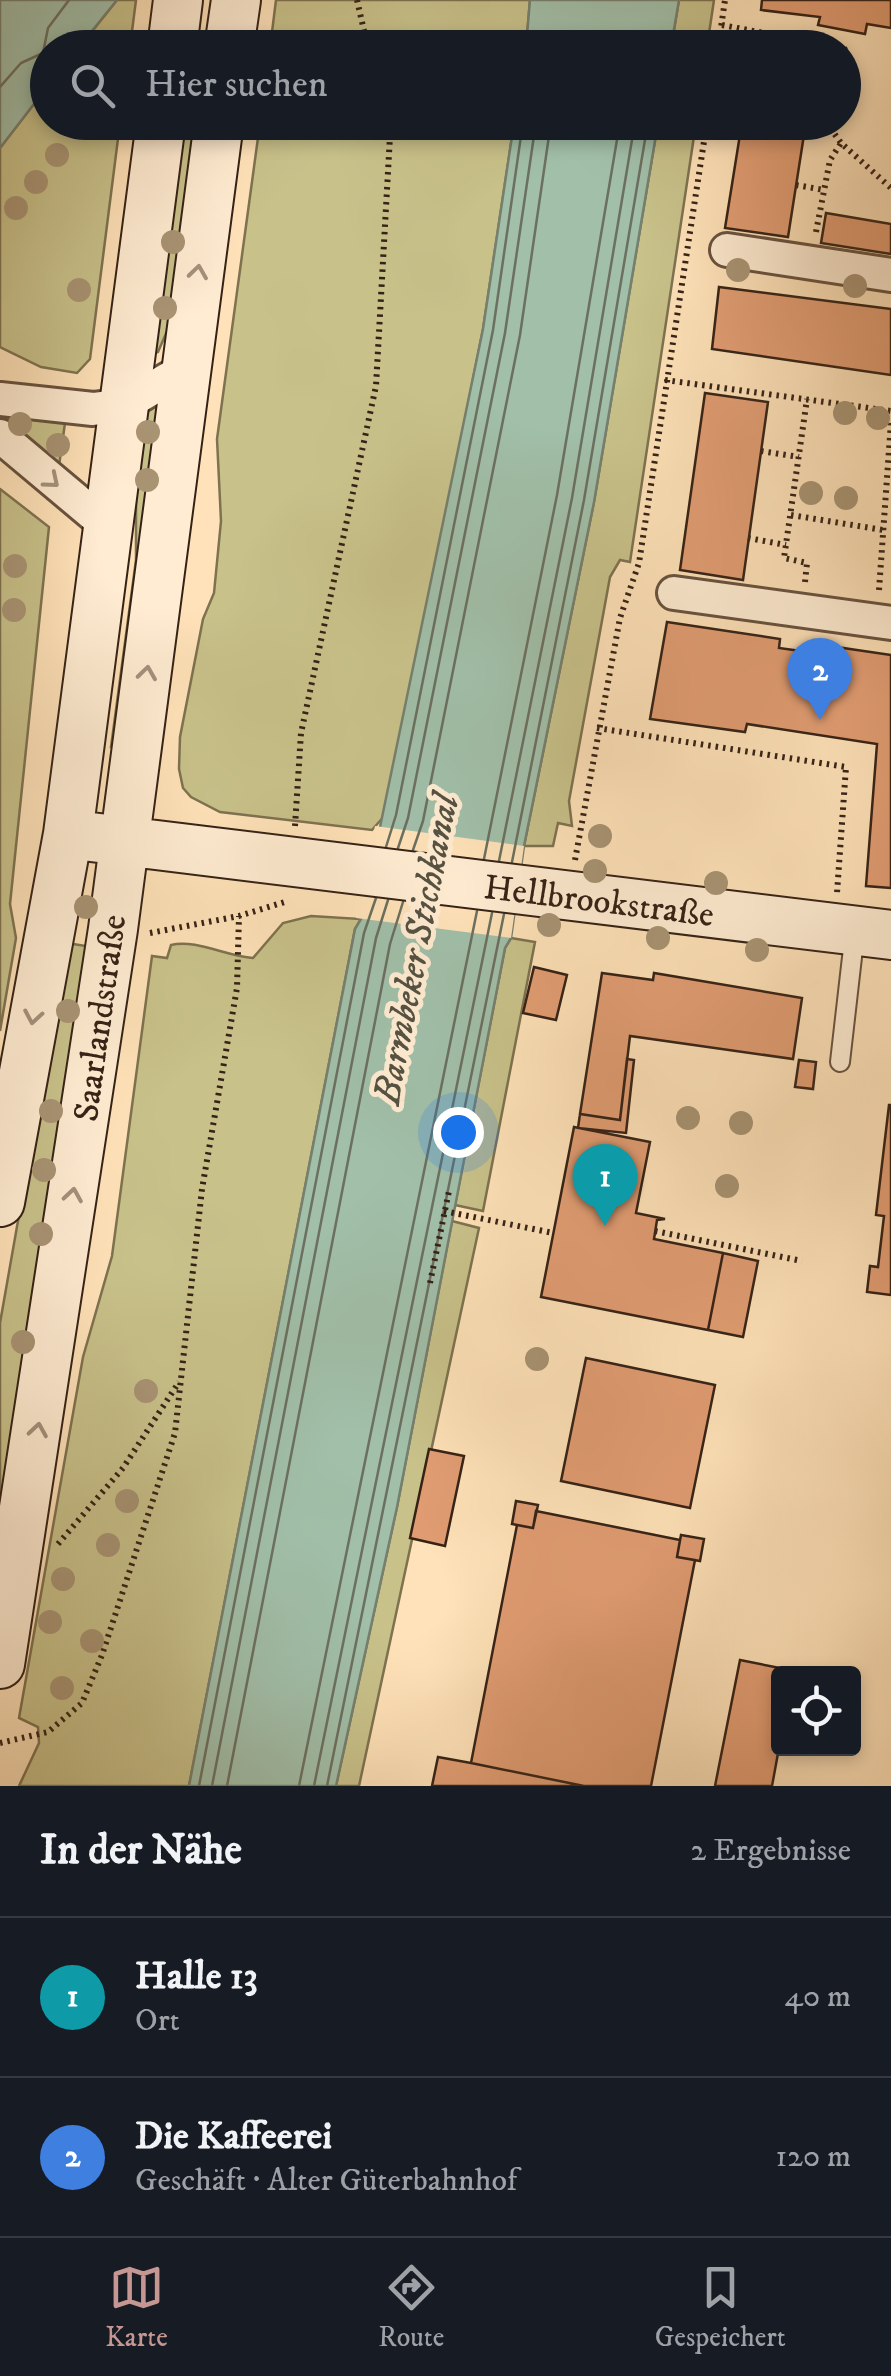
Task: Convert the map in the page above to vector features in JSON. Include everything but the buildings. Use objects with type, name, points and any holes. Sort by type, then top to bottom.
[{"type":"main road","points":[[174,30],[178,0]]},
{"type":"main road","points":[[232,30],[236,0]]},
{"type":"main road","name":"Saarlandstraße","points":[[0,1202],[68,834],[160,140]]},
{"type":"main road","name":"Saarlandstraße","points":[[0,1664],[124,841],[217,140]]},
{"type":"main road","name":"Hellbrookstraße","points":[[68,834],[860,931]]},
{"type":"street","points":[[727,250],[891,275]]},
{"type":"street","points":[[0,400],[93,410],[124,405],[185,369]]},
{"type":"street","points":[[0,436],[106,525]]},
{"type":"street","points":[[674,592],[884,622]]},
{"type":"lane","points":[[840,1062],[860,931]]},
{"type":"path","points":[[357,0],[364,30]]},
{"type":"path","points":[[721,30],[725,0]]},
{"type":"path","points":[[722,25],[748,30]]},
{"type":"path","points":[[295,828],[301,734],[376,386],[390,140]]},
{"type":"path","points":[[570,896],[620,618],[639,563],[703,140]]},
{"type":"path","points":[[839,140],[891,188]]},
{"type":"path","points":[[811,263],[830,160],[841,143]]},
{"type":"path","points":[[796,185],[824,190]]},
{"type":"path","points":[[665,380],[891,410]]},
{"type":"path","points":[[801,611],[808,563],[784,558],[807,400]]},
{"type":"path","points":[[884,622],[883,530],[891,422]]},
{"type":"path","points":[[761,452],[799,457]]},
{"type":"path","points":[[791,515],[883,530]]},
{"type":"path","points":[[748,538],[786,545]]},
{"type":"path","points":[[598,728],[846,767],[860,931]]},
{"type":"path","points":[[153,934],[279,906],[344,869],[324,838],[277,825]]},
{"type":"path","points":[[0,1743],[48,1732],[82,1703],[149,1518],[175,1433],[202,1189],[237,988],[239,916]]},
{"type":"path","points":[[430,1284],[449,1191]]},
{"type":"path","points":[[444,1211],[553,1233]]},
{"type":"path","points":[[655,1231],[802,1260]]},
{"type":"path","points":[[19,1553],[51,1550],[72,1531],[123,1468],[180,1380]]},
{"type":"shaded area","points":[[117,0],[136,0],[132,30],[93,30]]},
{"type":"shaded area","points":[[276,0],[530,0],[527,30],[272,30]]},
{"type":"shaded area","points":[[679,0],[714,0],[710,30],[674,30]]},
{"type":"shaded area","points":[[30,109],[30,140],[118,140],[90,359],[77,373],[41,367],[0,347],[0,148]]},
{"type":"shaded area","points":[[177,140],[200,140],[177,308],[158,352],[152,354]]},
{"type":"shaded area","points":[[258,140],[511,140],[483,329],[386,814],[372,830],[220,812],[191,797],[183,788],[180,737],[203,619],[214,593],[221,521],[217,439]]},
{"type":"shaded area","points":[[655,140],[693,140],[630,562],[620,560],[610,577],[569,801],[572,826],[558,823],[553,846],[524,846],[594,502]]},
{"type":"shaded area","points":[[161,395],[119,747],[111,747],[136,560],[136,438],[143,409]]},
{"type":"shaded area","points":[[0,412],[65,423],[59,466],[0,417]]},
{"type":"shaded area","points":[[0,489],[49,527],[10,904],[16,938],[0,1031]]},
{"type":"shaded area","points":[[311,916],[361,919],[355,929],[189,1786],[19,1786],[39,1743],[38,1727],[19,1718],[83,1357],[112,1256],[152,956],[167,958],[171,945],[181,944],[253,958],[283,923]]},
{"type":"shaded area","points":[[511,938],[535,942],[483,1211],[455,1205],[505,948]]},
{"type":"shaded area","points":[[67,943],[92,947],[0,1548],[0,1323]]},
{"type":"shaded area","points":[[452,1221],[479,1228],[359,1786],[336,1786],[397,1507]]},
{"type":"water","points":[[0,0],[117,0],[93,30],[30,30],[30,109],[0,148]]},
{"type":"water","points":[[530,0],[679,0],[674,30],[527,30]]},
{"type":"water","name":"Barmbeker Stichkanal","points":[[511,140],[655,140],[594,502],[524,846],[511,938],[505,948],[397,1507],[336,1786],[189,1786],[355,929],[361,919],[483,329]]},
{"type":"pier","points":[[375,826],[524,846],[511,938],[356,918]]},
{"type":"place","name":"Die Kaffeerei","points":[[820,720]]},
{"type":"place","name":"Halle 13","points":[[605,1226]]}]
